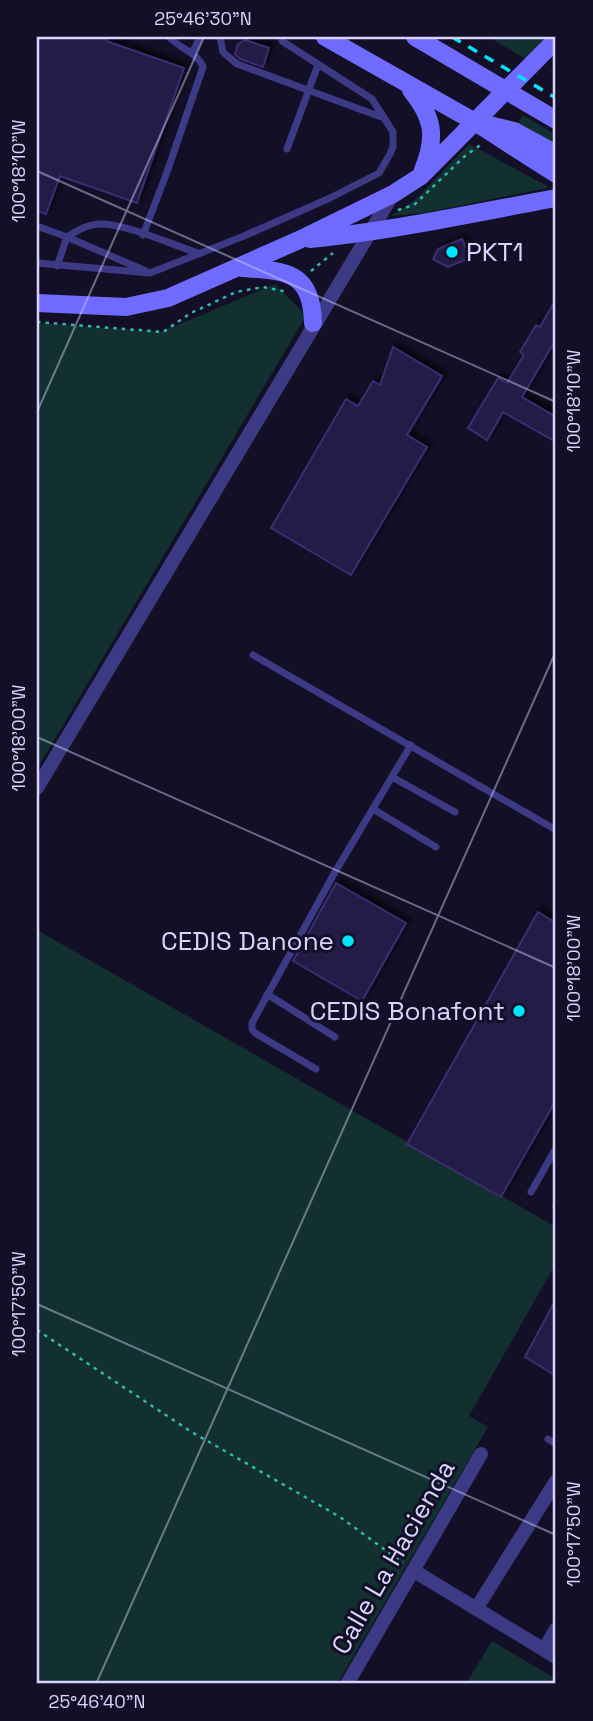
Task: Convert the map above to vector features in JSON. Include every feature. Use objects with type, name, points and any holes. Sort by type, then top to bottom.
[{"type":"street","points":[[325,37],[475,122],[556,174]]},
{"type":"street","points":[[415,37],[556,120]]},
{"type":"street","points":[[37,303],[108,307],[143,304],[178,295],[393,194],[421,176],[556,40]]},
{"type":"street","points":[[404,81],[423,105],[431,126],[432,145],[421,176]]},
{"type":"street","points":[[475,122],[505,127],[556,154]]},
{"type":"street","points":[[37,788],[313,323],[393,194]]},
{"type":"street","points":[[299,240],[369,232],[556,198]]},
{"type":"street","points":[[238,268],[276,271],[295,278],[310,293],[313,323]]},
{"type":"street","name":"Calle La Hacienda","points":[[347,1684],[481,1454]]},
{"type":"street","points":[[476,1609],[554,1483]]},
{"type":"street","points":[[414,1571],[550,1654],[556,1629]]},
{"type":"lane","points":[[143,234],[203,66],[200,60],[169,37]]},
{"type":"lane","points":[[192,54],[200,37]]},
{"type":"lane","points":[[220,37],[223,52],[233,62],[384,118]]},
{"type":"lane","points":[[37,263],[150,273],[290,217],[379,173],[393,147],[393,132],[372,99],[282,41]]},
{"type":"lane","points":[[287,149],[318,65]]},
{"type":"lane","points":[[57,266],[67,237],[89,225],[103,224],[143,234],[198,254]]},
{"type":"lane","points":[[37,226],[150,273]]},
{"type":"lane","points":[[253,655],[556,830]]},
{"type":"lane","points":[[316,1069],[252,1029],[255,1015],[411,745]]},
{"type":"lane","points":[[392,777],[455,812]]},
{"type":"lane","points":[[373,809],[436,847]]},
{"type":"lane","points":[[267,994],[335,1037]]},
{"type":"lane","points":[[531,1192],[556,1148]]},
{"type":"lane","points":[[548,1439],[556,1444]]},
{"type":"path","points":[[37,1329],[190,1431],[340,1517],[414,1571]]},
{"type":"green space","points":[[489,37],[550,37],[527,60]]},
{"type":"green space","points":[[523,115],[556,135],[556,145],[517,125]]},
{"type":"green space","points":[[469,144],[547,188],[424,213],[391,216],[415,200]]},
{"type":"green space","points":[[275,284],[306,316],[37,769],[37,323],[161,332]]},
{"type":"green space","points":[[37,930],[556,1227],[556,1263],[469,1416],[488,1427],[337,1684],[37,1684]]},
{"type":"green space","points":[[492,1641],[556,1679],[556,1684],[466,1684]]},
{"type":"building","points":[[37,37],[107,37],[106,41],[184,68],[137,203],[60,176],[46,214],[37,211]]},
{"type":"building","points":[[245,40],[269,48],[263,67],[240,59],[235,54],[238,44]]},
{"type":"building","name":"PKT1","points":[[462,239],[470,258],[448,267],[433,259],[438,249]]},
{"type":"building","points":[[556,299],[556,339],[522,397],[556,417],[556,442],[503,412],[487,440],[468,428],[498,378],[507,383],[524,355],[520,352],[536,325],[540,327]]},
{"type":"building","points":[[393,347],[442,376],[407,435],[427,447],[351,575],[271,528],[346,399],[358,406],[373,381],[380,385]]},
{"type":"building","name":"CEDIS Danone","points":[[336,883],[406,923],[362,1001],[293,961]]},
{"type":"building","name":"CEDIS Bonafont","points":[[538,912],[556,923],[556,1100],[501,1197],[407,1144]]},
{"type":"building","points":[[556,1299],[556,1376],[525,1357]]},
{"type":"railway","points":[[452,37],[556,98]]},
{"type":"place","name":"PKT1","points":[[452,252]]},
{"type":"place","name":"CEDIS Danone","points":[[348,941]]},
{"type":"place","name":"CEDIS Bonafont","points":[[519,1011]]}]
